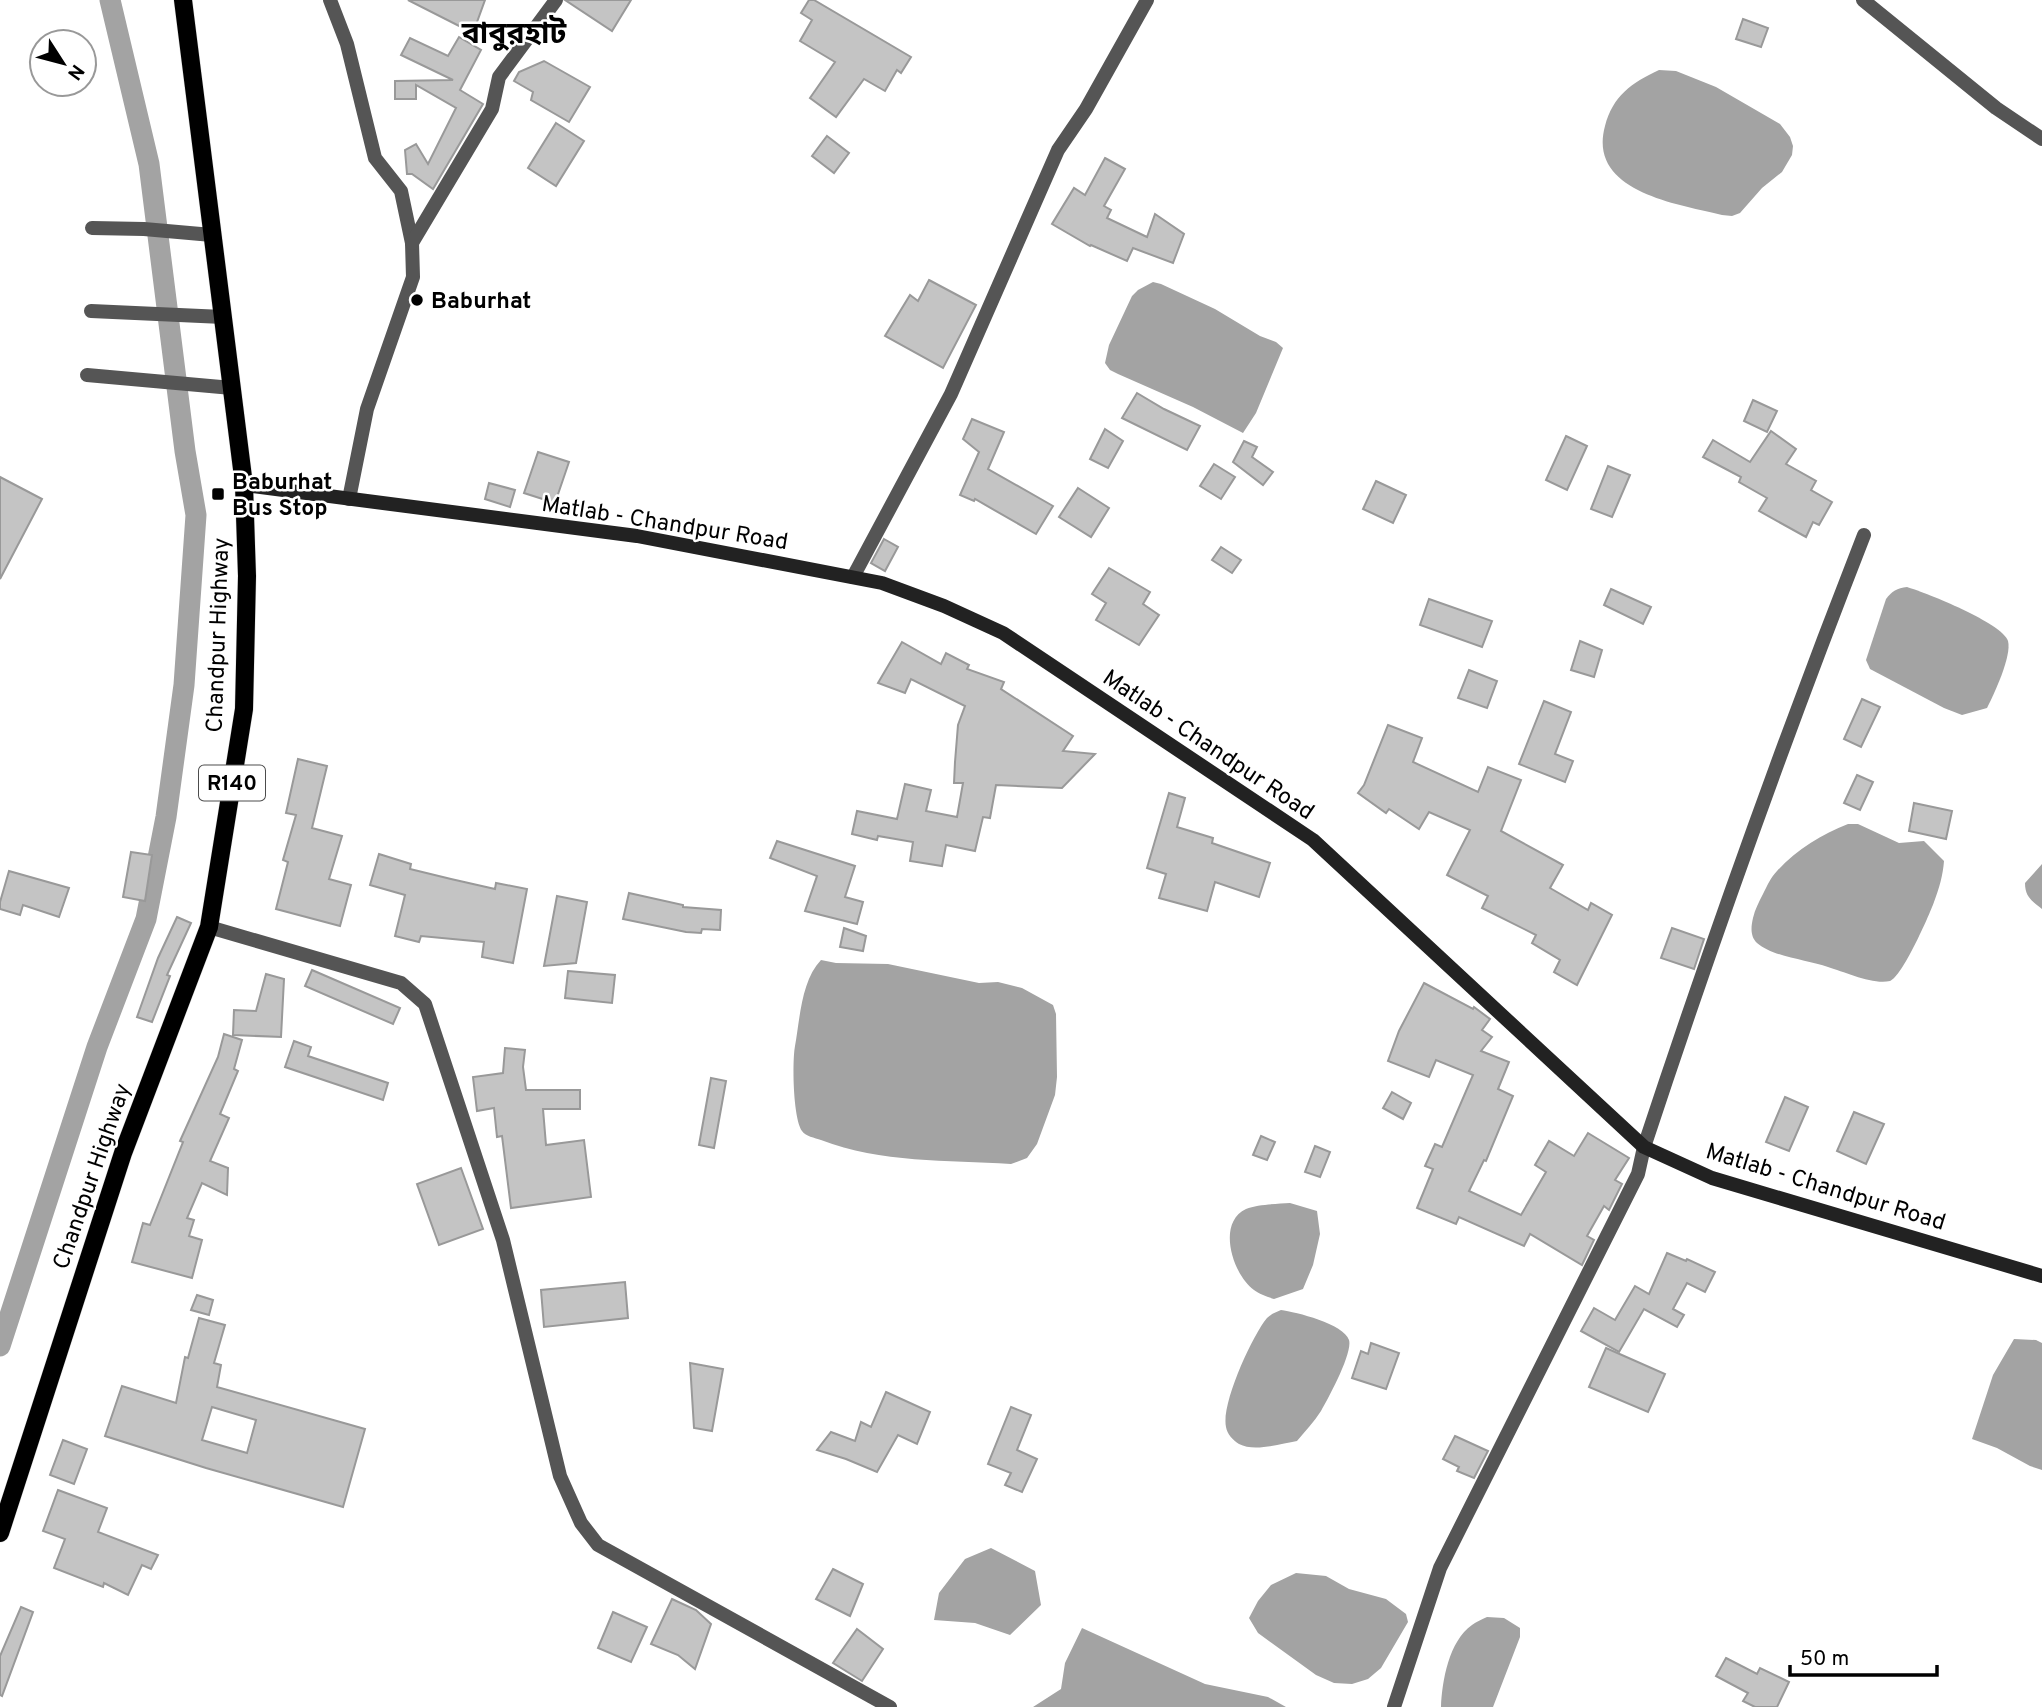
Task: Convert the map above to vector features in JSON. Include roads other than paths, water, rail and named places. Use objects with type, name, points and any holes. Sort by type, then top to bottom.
[{"type":"main road","name":"Chandpur Highway","points":[[0,1533],[123,1153],[209,927],[244,709],[247,576],[244,485],[183,0]]},
{"type":"main road","name":"Matlab - Chandpur Road","points":[[244,485],[637,536],[882,583],[944,606],[1003,633],[1313,840],[1644,1147],[1712,1178],[2042,1276]]},
{"type":"street","points":[[330,0],[347,44],[375,158],[401,191],[412,243],[413,277],[367,409],[349,499]]},
{"type":"street","points":[[412,243],[492,109],[499,77],[556,0]]},
{"type":"street","points":[[853,577],[951,394],[1058,150],[1086,109],[1147,0]]},
{"type":"street","points":[[1863,0],[1996,108],[2042,139]]},
{"type":"street","points":[[92,228],[212,235]]},
{"type":"street","points":[[91,311],[223,317]]},
{"type":"street","points":[[87,375],[232,388]]},
{"type":"street","points":[[1394,1707],[1440,1567],[1638,1174],[1644,1147],[1727,903],[1806,683],[1864,535]]},
{"type":"street","points":[[209,927],[401,983],[425,1004],[503,1240],[560,1476],[581,1523],[598,1545],[890,1707]]},
{"type":"waterway","points":[[0,1346],[97,1047],[146,919],[166,817],[184,685],[196,515],[185,451],[149,164],[110,0]]},
{"type":"place","name":"Baburhat","points":[[417,300]]},
{"type":"place","name":"Baburhat Bus Stop","points":[[218,494]]},
{"type":"district","name":"বাবুরহাট","points":[[514,33]]}]
